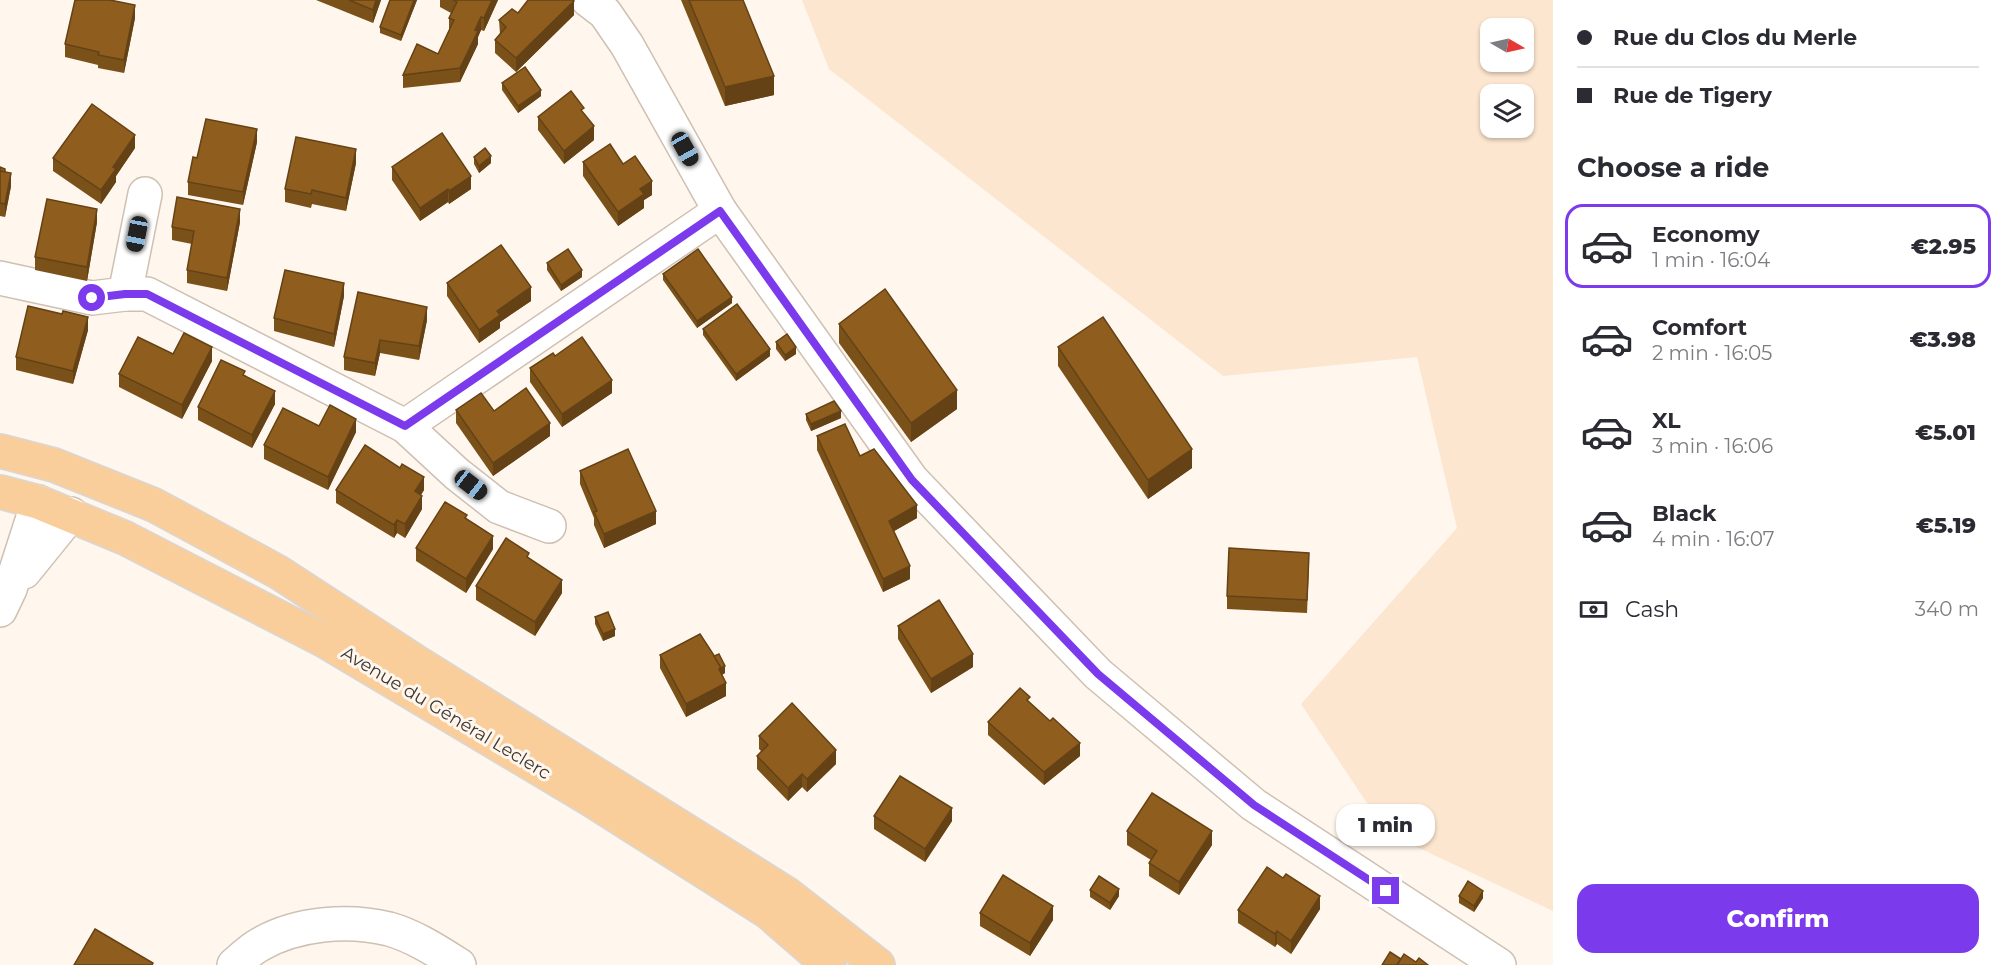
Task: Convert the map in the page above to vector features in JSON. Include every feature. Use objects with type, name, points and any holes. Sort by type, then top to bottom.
[{"type":"main road","name":"Avenue du Général Leclerc","points":[[0,492],[20,471],[54,465],[154,505],[278,572],[418,663],[787,894],[878,965]]},
{"type":"main road","name":"Avenue du Général Leclerc","points":[[20,471],[70,514],[125,538],[325,641],[590,799],[768,912],[829,965]]},
{"type":"street","points":[[588,0],[605,13],[627,45],[720,211],[912,480],[1098,674],[1254,805],[1499,965]]},
{"type":"street","points":[[125,294],[145,194]]},
{"type":"street","points":[[405,426],[720,211]]},
{"type":"street","points":[[0,278],[92,298],[147,294],[405,426],[457,474],[499,507],[549,526]]},
{"type":"street","points":[[5,600],[20,471]]},
{"type":"street","points":[[5,600],[70,514]]},
{"type":"street","points":[[234,965],[259,945],[289,932],[319,925],[350,924],[389,929],[423,943],[459,965]]},
{"type":"shaded area","points":[[802,0],[1553,0],[1553,911],[1387,833],[1301,704],[1457,528],[1417,357],[1223,376],[829,69]]},
{"type":"building","points":[[75,0],[110,0],[135,5],[124,60],[98,55],[99,52],[65,44]]},
{"type":"building","points":[[349,0],[376,0],[373,10]]},
{"type":"building","points":[[390,0],[414,0],[401,35],[380,27]]},
{"type":"building","points":[[453,0],[492,0],[484,18],[481,17],[475,30],[478,31],[460,68],[403,75],[417,44],[438,54],[454,20],[449,18],[457,2]]},
{"type":"building","points":[[528,0],[574,1],[516,58],[495,40],[506,27],[499,20],[512,9],[518,13]]},
{"type":"building","points":[[689,0],[743,0],[774,76],[725,87]]},
{"type":"building","points":[[525,67],[541,90],[518,106],[502,83]]},
{"type":"building","points":[[571,91],[584,108],[581,110],[594,126],[564,151],[538,117]]},
{"type":"building","points":[[92,104],[135,135],[113,167],[116,169],[101,190],[53,158]]},
{"type":"building","points":[[206,119],[257,129],[243,192],[188,182],[193,157],[197,158]]},
{"type":"building","points":[[442,133],[471,176],[420,208],[392,167]]},
{"type":"building","points":[[296,137],[356,149],[346,198],[312,190],[311,194],[285,189]]},
{"type":"building","points":[[610,144],[623,164],[635,156],[652,181],[640,189],[644,194],[618,212],[583,162]]},
{"type":"building","points":[[485,148],[491,156],[479,166],[474,157]]},
{"type":"building","points":[[0,171],[11,173],[5,204],[0,203]]},
{"type":"building","points":[[177,197],[240,209],[227,278],[187,270],[194,231],[172,227]]},
{"type":"building","points":[[47,199],[97,209],[87,267],[35,257]]},
{"type":"building","points":[[501,245],[531,287],[497,311],[500,315],[479,330],[447,283]]},
{"type":"building","points":[[568,249],[582,270],[561,285],[547,263]]},
{"type":"building","points":[[698,249],[732,297],[697,321],[663,274]]},
{"type":"building","points":[[285,270],[344,283],[334,334],[274,318]]},
{"type":"building","points":[[885,289],[957,390],[911,423],[839,324]]},
{"type":"building","points":[[358,292],[427,307],[419,346],[380,340],[375,363],[344,357]]},
{"type":"building","points":[[737,304],[770,349],[736,374],[703,329]]},
{"type":"building","points":[[28,306],[88,317],[73,371],[16,357]]},
{"type":"building","points":[[1103,317],[1192,449],[1148,480],[1058,347]]},
{"type":"building","points":[[184,333],[212,347],[182,405],[119,374],[138,337],[173,354]]},
{"type":"building","points":[[787,334],[796,347],[785,355],[776,342]]},
{"type":"building","points":[[582,337],[612,380],[562,414],[530,368],[553,353],[555,356]]},
{"type":"building","points":[[221,360],[245,371],[243,375],[275,391],[252,435],[198,407]]},
{"type":"building","points":[[526,388],[550,423],[493,463],[456,410],[481,393],[494,411]]},
{"type":"building","points":[[834,401],[841,411],[811,424],[806,414]]},
{"type":"building","points":[[330,405],[356,419],[328,477],[264,445],[283,408],[319,426]]},
{"type":"building","points":[[845,424],[860,456],[874,449],[917,505],[889,521],[910,566],[883,579],[817,436]]},
{"type":"building","points":[[365,445],[400,468],[402,464],[424,477],[415,491],[422,496],[405,524],[397,520],[394,525],[336,490]]},
{"type":"building","points":[[628,449],[656,511],[604,534],[580,471]]},
{"type":"building","points":[[445,502],[467,515],[465,518],[493,536],[466,579],[416,548]]},
{"type":"building","points":[[506,538],[529,553],[527,557],[562,580],[535,622],[476,586]]},
{"type":"building","points":[[1229,548],[1309,553],[1307,600],[1227,596]]},
{"type":"building","points":[[939,600],[973,654],[931,679],[898,626]]},
{"type":"building","points":[[608,612],[615,629],[603,634],[595,617]]},
{"type":"building","points":[[700,634],[719,663],[721,668],[719,669],[726,683],[686,704],[660,655]]},
{"type":"building","points":[[719,654],[725,666],[721,668],[714,656]]},
{"type":"building","points":[[1020,688],[1030,697],[1027,700],[1050,721],[1053,718],[1080,743],[1044,772],[988,722]]},
{"type":"building","points":[[792,703],[836,750],[807,779],[802,774],[788,788],[757,756],[768,745],[759,736]]},
{"type":"building","points":[[900,776],[952,808],[925,849],[874,816]]},
{"type":"building","points":[[1152,793],[1212,831],[1179,882],[1149,863],[1157,851],[1127,831]]},
{"type":"building","points":[[1267,867],[1283,878],[1286,874],[1320,896],[1291,941],[1277,931],[1275,934],[1238,910]]},
{"type":"building","points":[[1003,875],[1053,906],[1030,943],[980,913]]},
{"type":"building","points":[[1099,876],[1119,889],[1110,903],[1090,890]]},
{"type":"building","points":[[1468,881],[1483,891],[1474,906],[1459,896]]},
{"type":"building","points":[[95,929],[153,963],[152,965],[74,965]]},
{"type":"building","points":[[1390,952],[1401,959],[1397,965],[1382,965]]},
{"type":"building","points":[[1404,954],[1416,962],[1419,958],[1428,965],[1397,965]]},
{"type":"route","points":[[92,298],[147,294],[405,426],[720,211],[912,480],[1098,674],[1254,805],[1386,891]]}]
